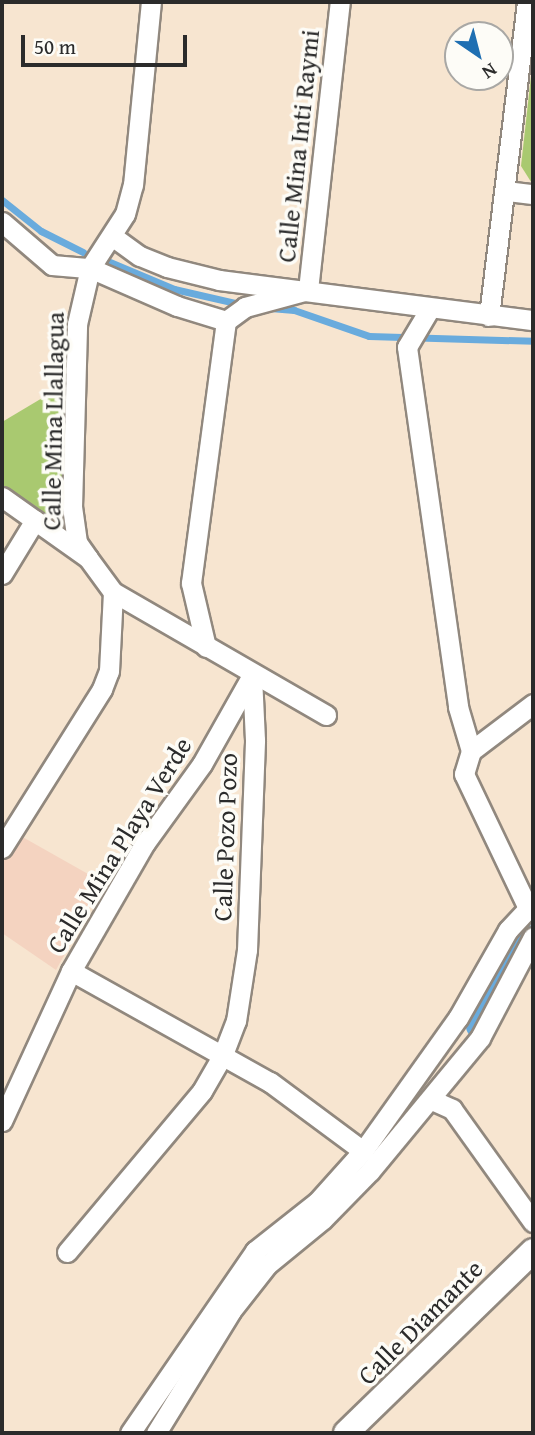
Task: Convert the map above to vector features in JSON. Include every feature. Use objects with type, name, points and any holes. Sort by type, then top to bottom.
[{"type":"street","name":"Calle Mina Llallagua","points":[[88,558],[77,542],[72,507],[77,324],[90,268],[112,236],[133,185],[151,2]]},
{"type":"street","name":"Calle Mina Inti Raymi","points":[[226,321],[245,307],[309,290],[340,2]]},
{"type":"street","points":[[489,316],[507,191],[527,2]]},
{"type":"street","points":[[507,191],[533,194]]},
{"type":"street","points":[[2,222],[52,265],[90,268],[177,306],[226,321],[191,583],[206,647]]},
{"type":"street","points":[[112,236],[140,256],[167,267],[219,280],[309,290],[429,310],[533,320]]},
{"type":"street","points":[[130,1433],[255,1251],[317,1202],[363,1151],[450,1029],[531,906],[464,774],[471,751],[458,707],[407,347],[429,310]]},
{"type":"street","points":[[2,497],[88,558],[113,592],[252,676],[326,715]]},
{"type":"street","points":[[2,574],[34,520]]},
{"type":"street","points":[[2,848],[102,689],[109,671],[113,592]]},
{"type":"street","name":"Calle Mina Playa Verde","points":[[2,1121],[71,971],[145,843],[202,764],[252,676]]},
{"type":"street","name":"Calle Pozo Pozo","points":[[67,1252],[182,1117],[222,1057],[244,979],[255,740],[252,676]]},
{"type":"street","points":[[471,751],[533,704]]},
{"type":"street","points":[[156,1433],[231,1311],[267,1265],[323,1219],[432,1100],[498,1010],[533,937]]},
{"type":"street","points":[[71,971],[320,1115],[363,1151]]},
{"type":"street","points":[[432,1100],[452,1109],[533,1222]]},
{"type":"street","name":"Calle Diamante","points":[[346,1433],[533,1251]]},
{"type":"shaded area","points":[[19,835],[104,883],[56,970],[2,933],[2,864]]},
{"type":"green space","points":[[533,58],[533,185],[521,166]]},
{"type":"green space","points":[[54,391],[64,397],[64,504],[47,524],[2,498],[2,422]]},
{"type":"waterway","points":[[2,200],[41,231],[83,252]]},
{"type":"waterway","points":[[105,260],[174,289],[240,304]]},
{"type":"waterway","points":[[270,308],[294,310],[369,336],[533,341]]},
{"type":"waterway","points":[[477,1026],[506,951],[520,930]]}]
